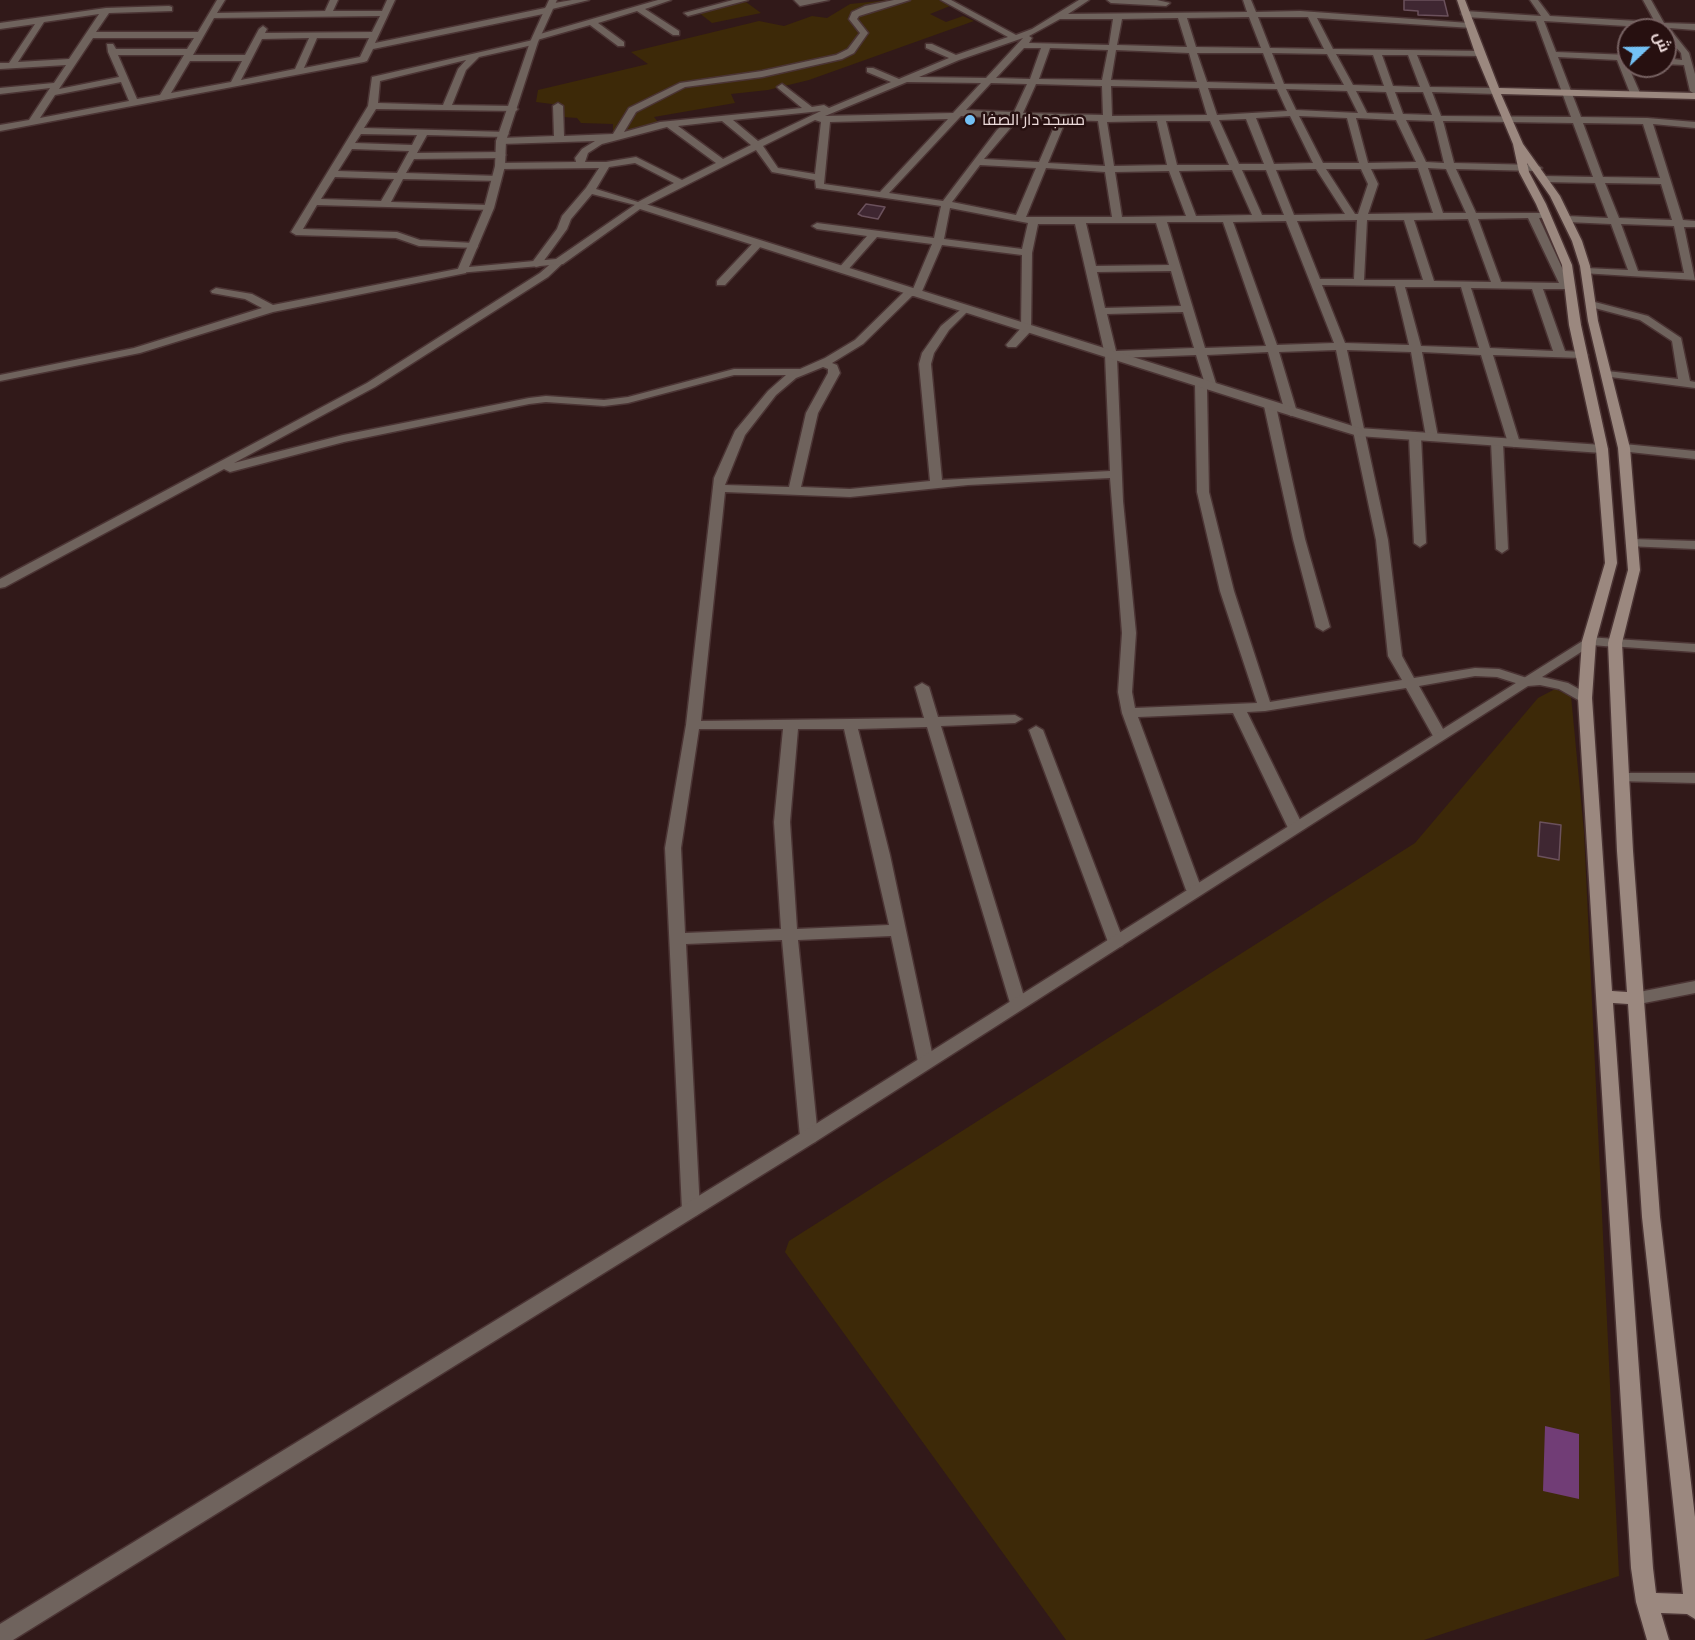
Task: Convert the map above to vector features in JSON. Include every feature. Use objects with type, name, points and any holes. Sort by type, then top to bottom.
[{"type":"main road","points":[[1461,0],[1479,53],[1518,144],[1567,219],[1586,271],[1591,304],[1624,448],[1634,570],[1615,643],[1635,999],[1651,1217],[1694,1607],[1647,1602]]},
{"type":"main road","points":[[1496,92],[1567,91],[1695,96]]},
{"type":"main road","points":[[1535,171],[1539,215],[1567,265],[1568,285],[1602,449],[1611,563],[1589,641],[1585,698],[1642,1568],[1647,1602],[1658,1640]]},
{"type":"main road","points":[[1589,383],[1608,379]]},
{"type":"main road","points":[[1604,996],[1635,999]]},
{"type":"street","points":[[164,18],[175,0]]},
{"type":"street","points":[[163,98],[221,0]]},
{"type":"street","points":[[328,14],[334,0]]},
{"type":"street","points":[[0,128],[363,59],[371,47],[391,0]]},
{"type":"street","points":[[371,47],[585,0]]},
{"type":"street","points":[[473,246],[419,243],[397,235],[296,232],[373,106],[375,79],[535,40],[667,0]]},
{"type":"street","points":[[688,13],[744,0]]},
{"type":"street","points":[[798,0],[800,3],[825,0]]},
{"type":"street","points":[[616,137],[632,110],[682,85],[762,74],[839,57],[851,51],[864,33],[853,19],[855,14],[868,8],[906,0]]},
{"type":"street","points":[[945,0],[1018,42],[1046,46],[1479,53]]},
{"type":"street","points":[[956,7],[973,0]]},
{"type":"street","points":[[581,166],[580,158],[585,151],[599,142],[669,124],[724,118],[810,114],[838,107],[956,58],[1018,42],[1085,0]]},
{"type":"street","points":[[1111,0],[1166,3]]},
{"type":"street","points":[[1247,0],[1281,88],[1319,166],[1357,217]]},
{"type":"street","points":[[1534,0],[1544,19],[1553,54],[1634,273]]},
{"type":"street","points":[[1647,0],[1657,18]]},
{"type":"street","points":[[462,271],[489,208],[498,179],[503,138],[535,40],[550,6]]},
{"type":"street","points":[[638,8],[675,33]]},
{"type":"street","points":[[0,26],[106,11],[169,9]]},
{"type":"street","points":[[32,122],[106,11]]},
{"type":"street","points":[[1061,17],[1182,17],[1300,11],[1311,15],[1469,26]]},
{"type":"street","points":[[211,16],[385,13]]},
{"type":"street","points":[[298,72],[316,14]]},
{"type":"street","points":[[1465,14],[1617,23]]},
{"type":"street","points":[[234,84],[270,15]]},
{"type":"street","points":[[1311,15],[1365,117]]},
{"type":"street","points":[[1118,17],[1106,84],[1105,118],[1118,221]]},
{"type":"street","points":[[1182,17],[1213,118],[1259,219]]},
{"type":"street","points":[[12,65],[41,21]]},
{"type":"street","points":[[591,22],[621,44]]},
{"type":"street","points":[[154,35],[159,26]]},
{"type":"street","points":[[1677,26],[1695,27]]},
{"type":"street","points":[[90,35],[200,35]]},
{"type":"street","points":[[105,35],[134,103]]},
{"type":"street","points":[[259,36],[376,35]]},
{"type":"street","points":[[883,194],[957,115],[1018,42]]},
{"type":"street","points":[[1677,44],[1685,53],[1695,56]]},
{"type":"street","points":[[929,46],[956,58]]},
{"type":"street","points":[[691,1210],[673,848],[693,725],[719,488],[729,452],[738,434],[772,393],[792,376],[823,363],[859,342],[913,293],[938,243],[946,204],[1000,132],[1018,114],[1046,46]]},
{"type":"street","points":[[112,52],[248,58]]},
{"type":"street","points":[[1377,52],[1400,118],[1422,165],[1439,216]]},
{"type":"street","points":[[1411,52],[1438,119],[1450,166],[1472,216],[1497,284]]},
{"type":"street","points":[[1685,53],[1695,91]]},
{"type":"street","points":[[446,108],[462,69],[468,60],[480,54]]},
{"type":"street","points":[[1553,54],[1617,58]]},
{"type":"street","points":[[0,66],[72,62]]},
{"type":"street","points":[[1677,62],[1686,63]]},
{"type":"street","points":[[870,70],[900,80],[1496,92]]},
{"type":"street","points":[[1631,78],[1635,93]]},
{"type":"street","points":[[0,91],[54,89],[124,80]]},
{"type":"street","points":[[782,87],[810,114],[826,119],[1018,114],[1105,118],[1213,118],[1295,113],[1438,119],[1647,121],[1695,125]]},
{"type":"street","points":[[373,106],[513,109]]},
{"type":"street","points":[[558,106],[559,138]]},
{"type":"street","points":[[0,584],[371,384],[544,275],[639,205],[757,145],[810,114]]},
{"type":"street","points":[[1020,218],[1063,116]]},
{"type":"street","points":[[1250,116],[1341,346],[1382,540],[1395,656],[1440,736]]},
{"type":"street","points":[[1351,116],[1364,165],[1373,184],[1357,217],[1359,282]]},
{"type":"street","points":[[724,118],[757,145],[775,170],[820,178]]},
{"type":"street","points":[[1161,118],[1173,169],[1192,219]]},
{"type":"street","points":[[826,119],[819,186],[946,204],[1033,221],[1539,215]]},
{"type":"street","points":[[1586,271],[1693,277],[1647,121]]},
{"type":"street","points":[[669,124],[721,162]]},
{"type":"street","points":[[359,131],[503,138],[616,137]]},
{"type":"street","points":[[385,204],[423,133]]},
{"type":"street","points":[[349,146],[500,161],[581,166],[636,160],[681,183]]},
{"type":"street","points":[[978,162],[1111,169],[1422,165],[1535,171],[1601,180],[1666,181]]},
{"type":"street","points":[[536,264],[562,229],[566,218],[590,190],[606,165]]},
{"type":"street","points":[[333,174],[498,179]]},
{"type":"street","points":[[590,190],[1206,386],[1358,432],[1602,449]]},
{"type":"street","points":[[316,202],[489,208]]},
{"type":"street","points":[[1408,216],[1429,284]]},
{"type":"street","points":[[1227,218],[1274,350],[1291,412]]},
{"type":"street","points":[[1567,219],[1695,224]]},
{"type":"street","points":[[1011,345],[1027,329],[1027,253],[1033,221]]},
{"type":"street","points":[[1161,221],[1202,354],[1206,386],[1203,492],[1227,591],[1265,707]]},
{"type":"street","points":[[1080,222],[1111,355],[1116,474],[1129,633],[1125,692],[1129,713],[1194,890]]},
{"type":"street","points":[[817,226],[1027,253]]},
{"type":"street","points":[[842,270],[874,234]]},
{"type":"street","points":[[721,283],[758,244]]},
{"type":"street","points":[[0,378],[136,351],[270,309],[462,271],[559,262]]},
{"type":"street","points":[[1090,269],[1175,268]]},
{"type":"street","points":[[1316,282],[1568,285]]},
{"type":"street","points":[[1399,283],[1416,349],[1432,437]]},
{"type":"street","points":[[1466,284],[1514,443]]},
{"type":"street","points":[[1536,285],[1560,354]]},
{"type":"street","points":[[216,291],[248,296],[270,309]]},
{"type":"street","points":[[1591,304],[1644,318],[1677,340],[1690,385],[1608,379]]},
{"type":"street","points":[[936,484],[925,364],[928,353],[941,334],[965,309]]},
{"type":"street","points":[[1100,311],[1188,309]]},
{"type":"street","points":[[1111,355],[1202,354],[1341,346],[1582,355]]},
{"type":"street","points":[[794,491],[812,412],[834,374],[833,367],[823,363]]},
{"type":"street","points":[[218,468],[232,468],[343,440],[529,401],[604,403],[628,400],[735,372],[806,371]]},
{"type":"street","points":[[1270,406],[1299,539],[1323,627]]},
{"type":"street","points":[[1416,436],[1420,543]]},
{"type":"street","points":[[1497,442],[1502,549]]},
{"type":"street","points":[[1624,448],[1695,455]]},
{"type":"street","points":[[719,488],[850,493],[936,484],[1116,474]]},
{"type":"street","points":[[1632,543],[1695,545]]},
{"type":"street","points":[[0,1636],[810,1137],[1194,890],[1296,828],[1589,641],[1695,648]]},
{"type":"street","points":[[1129,713],[1265,707],[1409,681],[1475,672],[1499,672],[1526,682],[1540,681],[1563,686],[1585,698]]},
{"type":"street","points":[[922,687],[1018,1004]]},
{"type":"street","points":[[1238,708],[1296,828]]},
{"type":"street","points":[[693,725],[850,725],[1015,719]]},
{"type":"street","points":[[791,725],[782,822],[789,934],[810,1137]]},
{"type":"street","points":[[850,725],[926,1062]]},
{"type":"street","points":[[1036,730],[1116,942]]},
{"type":"street","points":[[1622,778],[1695,778]]},
{"type":"street","points":[[677,939],[898,930]]},
{"type":"street","points":[[1635,999],[1695,987]]},
{"type":"shaded area","points":[[889,0],[939,0],[950,6],[930,14],[946,22],[963,16],[974,21],[809,80],[768,90],[731,94],[735,103],[654,117],[659,123],[626,133],[613,133],[613,124],[581,123],[577,118],[563,117],[560,105],[536,102],[538,90],[648,64],[631,52],[759,21],[784,26],[812,16],[827,18],[850,4]]},
{"type":"shaded area","points":[[746,2],[761,13],[712,23],[698,12]]},
{"type":"shaded area","points":[[1555,689],[1571,696],[1584,832],[1619,1576],[1424,1640],[1066,1640],[785,1252],[789,1241],[1415,843],[1538,698]]},
{"type":"shaded area","points":[[1545,1426],[1579,1434],[1579,1499],[1543,1491]]},
{"type":"building","points":[[1404,0],[1444,0],[1448,16],[1418,15],[1418,11],[1404,10]]},
{"type":"building","points":[[866,204],[885,207],[878,219],[858,214]]},
{"type":"building","points":[[1540,822],[1561,825],[1559,860],[1538,856]]},
{"type":"place","name":"مسجد دار الصفا","points":[[970,120]]}]
